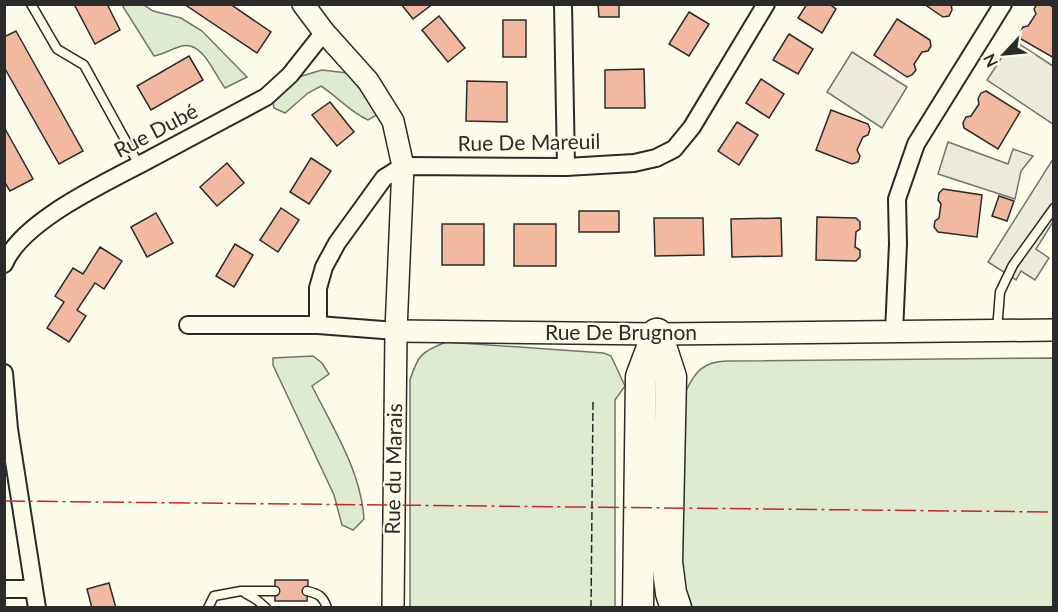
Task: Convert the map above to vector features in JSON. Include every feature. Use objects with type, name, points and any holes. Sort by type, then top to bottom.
[{"type":"highway","points":[[638,608],[641,377],[657,334]]},
{"type":"highway","points":[[657,334],[671,376],[667,562],[671,593],[676,608]]},
{"type":"street","name":"Rue du Marais","points":[[303,4],[324,32],[368,81],[393,121],[402,166],[396,331],[393,608]]},
{"type":"street","points":[[563,4],[566,167]]},
{"type":"street","name":"Rue De Mareuil","points":[[402,166],[566,167],[634,163],[656,158],[674,149],[692,127],[766,4]]},
{"type":"street","points":[[894,332],[898,244],[897,199],[916,144],[1003,4]]},
{"type":"street","name":"Rue Dubé","points":[[4,264],[8,256],[32,229],[70,202],[266,97],[290,75],[324,32]]},
{"type":"street","points":[[318,325],[318,288],[324,267],[338,243],[384,178],[402,166]]},
{"type":"street","name":"Rue De Brugnon","points":[[188,325],[318,325],[396,331],[657,334],[1053,330]]},
{"type":"street","points":[[4,373],[9,429],[37,608]]},
{"type":"street","points":[[4,589],[33,589]]},
{"type":"lane","points":[[31,4],[57,49],[84,65],[139,165]]},
{"type":"lane","points":[[997,331],[1000,292],[1012,265],[1053,207]]},
{"type":"lane","points":[[242,591],[266,608]]},
{"type":"lane","points":[[208,608],[214,596],[242,591],[275,591]]},
{"type":"lane","points":[[308,591],[318,593],[324,598],[327,608]]},
{"type":"green space","points":[[122,5],[144,5],[153,11],[181,18],[202,31],[247,77],[225,88],[202,53],[189,46],[182,46],[154,56]]},
{"type":"green space","points":[[322,70],[347,73],[380,113],[368,120],[355,113],[321,86],[308,93],[285,113],[274,108],[273,101],[295,78]]},
{"type":"green space","points":[[446,342],[604,353],[611,356],[625,386],[615,400],[615,607],[410,607],[410,380],[415,365],[422,355]]},
{"type":"green space","points":[[313,356],[322,363],[329,374],[312,386],[345,450],[362,501],[364,519],[353,530],[342,525],[334,495],[273,365],[273,358]]},
{"type":"green space","points":[[1053,358],[1053,607],[692,607],[683,585],[676,522],[686,391],[701,369],[712,363],[726,361]]},
{"type":"shaded area","points":[[1013,40],[1053,66],[1053,124],[987,80]]},
{"type":"shaded area","points":[[852,52],[907,87],[882,128],[827,92]]},
{"type":"shaded area","points":[[948,142],[1008,164],[1013,149],[1033,156],[1021,171],[1015,199],[938,174]]},
{"type":"shaded area","points":[[1053,159],[1053,222],[1036,249],[1049,258],[1035,280],[1021,271],[1016,280],[988,262]]},
{"type":"building","points":[[74,4],[107,4],[120,30],[95,44]]},
{"type":"building","points":[[184,4],[230,4],[271,32],[257,53]]},
{"type":"building","points":[[401,4],[429,4],[430,6],[413,19]]},
{"type":"building","points":[[598,4],[619,4],[619,17],[599,17]]},
{"type":"building","points":[[807,4],[829,4],[836,9],[822,33],[798,18]]},
{"type":"building","points":[[924,4],[951,4],[952,10],[949,16],[943,17]]},
{"type":"building","points":[[1037,4],[1048,4],[1054,8],[1054,58],[1021,39],[1020,33],[1036,14],[1034,9]]},
{"type":"building","points":[[689,12],[709,24],[689,56],[669,44]]},
{"type":"building","points":[[439,16],[465,48],[448,62],[422,30]]},
{"type":"building","points":[[897,19],[930,40],[931,46],[928,51],[922,52],[914,64],[916,70],[907,77],[874,55]]},
{"type":"building","points":[[503,20],[526,20],[526,57],[503,57]]},
{"type":"building","points":[[16,31],[83,151],[59,164],[4,67],[4,37]]},
{"type":"building","points":[[789,34],[813,49],[798,74],[773,60]]},
{"type":"building","points":[[189,56],[203,80],[151,110],[137,86]]},
{"type":"building","points":[[644,69],[645,108],[605,108],[605,70]]},
{"type":"building","points":[[761,79],[784,94],[769,118],[746,103]]},
{"type":"building","points":[[467,81],[507,82],[507,122],[466,121]]},
{"type":"building","points":[[986,91],[1020,112],[998,149],[964,128],[963,123],[966,117],[971,116],[979,104],[978,99],[981,93]]},
{"type":"building","points":[[330,102],[354,132],[337,146],[312,115]]},
{"type":"building","points":[[831,110],[868,124],[870,129],[868,135],[863,137],[857,150],[860,156],[858,162],[852,164],[816,150]]},
{"type":"building","points":[[737,122],[758,135],[739,165],[718,151]]},
{"type":"building","points":[[4,127],[33,179],[10,191],[4,181]]},
{"type":"building","points":[[311,158],[331,171],[309,204],[290,192]]},
{"type":"building","points":[[227,163],[244,183],[217,206],[200,187]]},
{"type":"building","points":[[943,189],[982,195],[977,237],[938,232],[934,227],[935,221],[939,218],[941,204],[938,200],[939,193]]},
{"type":"building","points":[[999,196],[1014,201],[1007,221],[992,216]]},
{"type":"building","points":[[281,208],[299,220],[278,252],[260,240]]},
{"type":"building","points":[[579,211],[619,211],[619,232],[579,232]]},
{"type":"building","points":[[156,213],[173,243],[147,257],[131,227]]},
{"type":"building","points":[[817,217],[856,218],[860,222],[860,229],[856,232],[855,247],[860,250],[860,257],[856,261],[816,260]]},
{"type":"building","points":[[654,218],[703,218],[704,255],[655,256]]},
{"type":"building","points":[[781,218],[782,256],[732,257],[731,219]]},
{"type":"building","points":[[442,224],[484,224],[484,265],[442,265]]},
{"type":"building","points":[[514,224],[556,224],[556,266],[514,266]]},
{"type":"building","points":[[235,244],[253,255],[234,287],[216,276]]},
{"type":"building","points":[[100,247],[122,261],[104,289],[95,283],[77,310],[86,316],[69,342],[47,328],[64,302],[55,296],[73,268],[83,274]]},
{"type":"building","points":[[275,580],[308,580],[307,601],[275,601]]},
{"type":"building","points":[[109,583],[116,608],[92,608],[87,589]]},
{"type":"fence","points":[[591,608],[593,401]]},
{"type":"power","points":[[4,501],[1054,512]]}]
